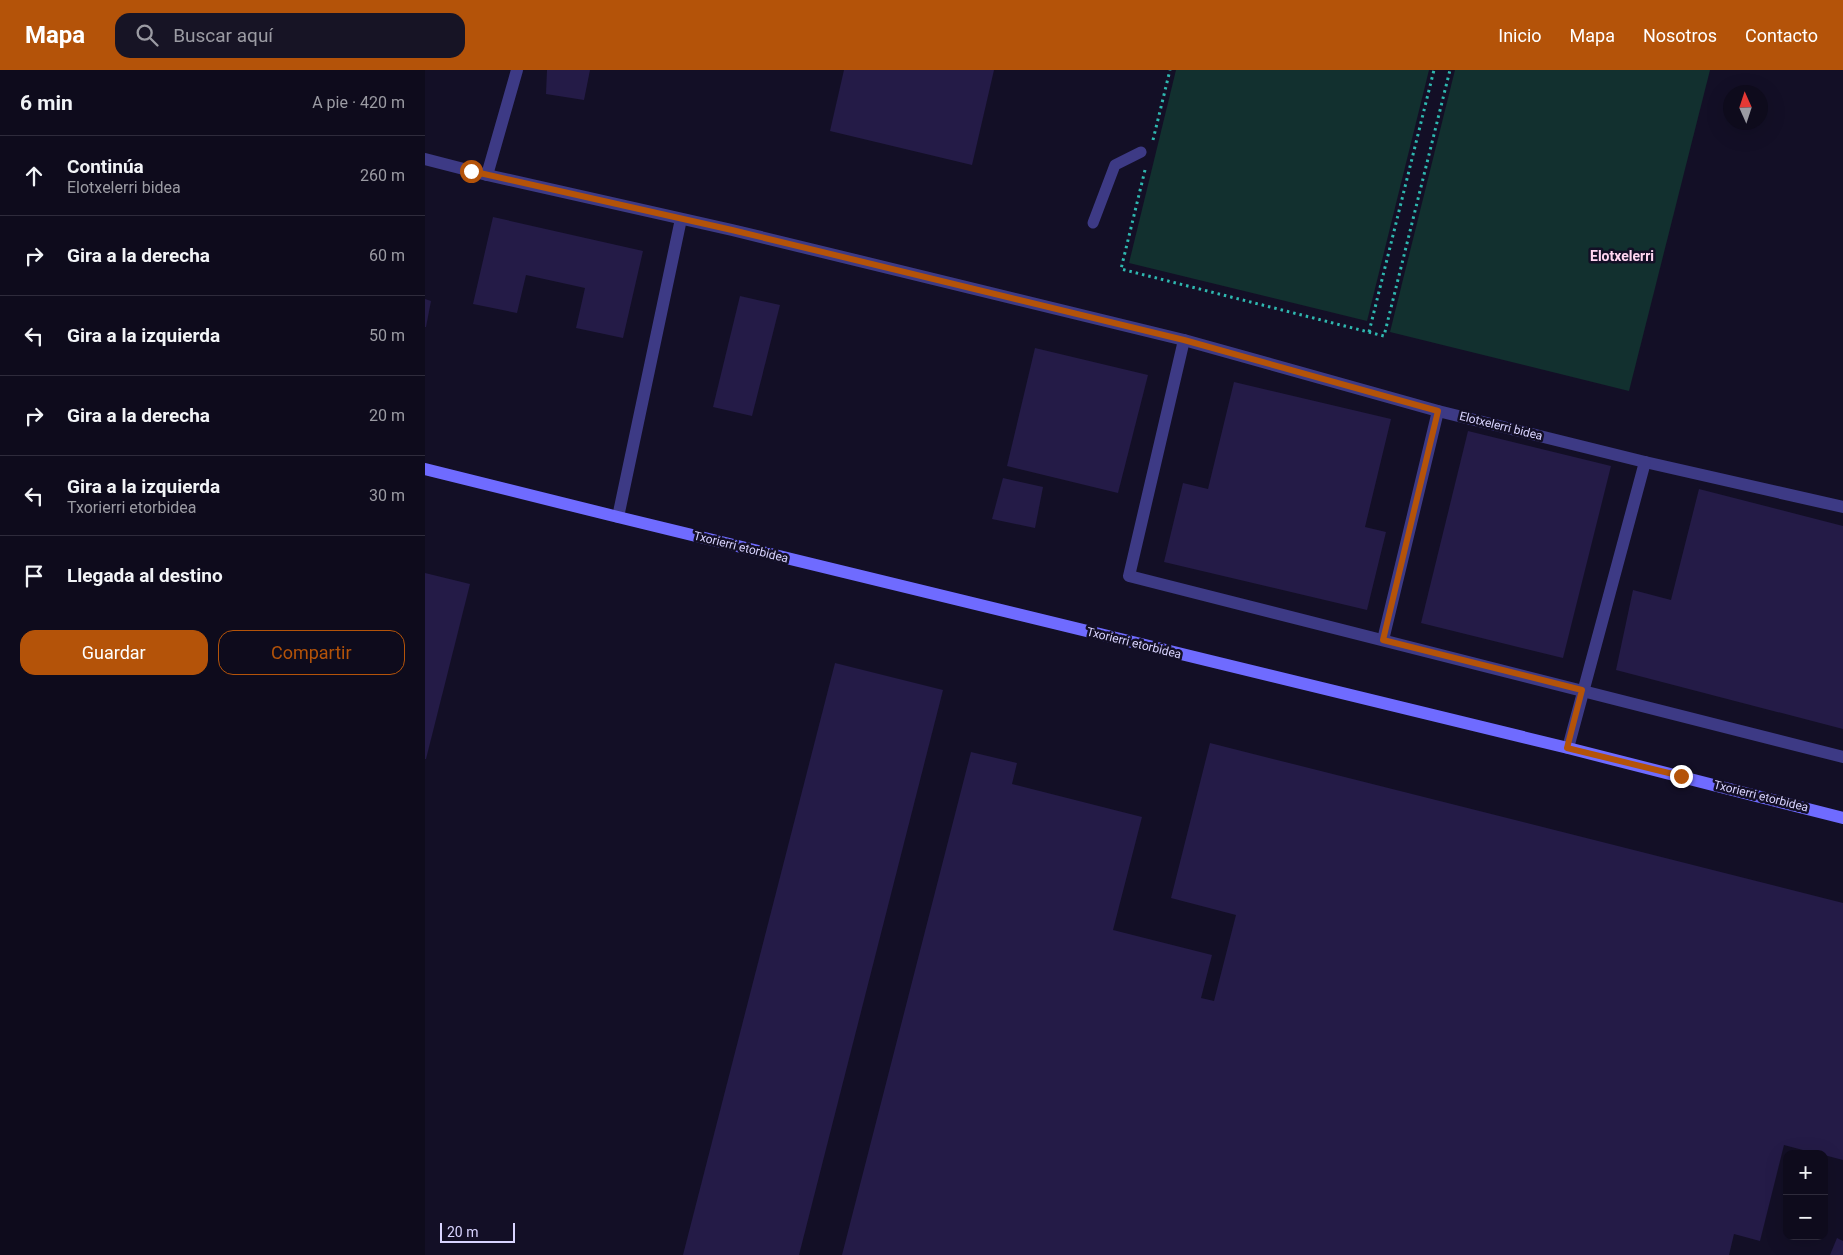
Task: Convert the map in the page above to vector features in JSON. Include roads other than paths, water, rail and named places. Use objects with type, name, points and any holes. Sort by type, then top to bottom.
[{"type":"street","points":[[487,175],[517,70]]},
{"type":"street","name":"Elotxelerri bidea","points":[[425,159],[487,175],[741,232],[1184,340],[1438,411],[1645,462],[1843,507]]},
{"type":"street","points":[[618,518],[681,219]]},
{"type":"street","points":[[1184,340],[1129,576],[1843,757]]},
{"type":"street","points":[[1383,640],[1438,411]]},
{"type":"street","points":[[1567,748],[1645,462]]},
{"type":"street","name":"Txorierri etorbidea","points":[[425,469],[618,518],[1567,748],[1843,818]]},
{"type":"lane","points":[[1093,223],[1115,165],[1141,152]]},
{"type":"district","name":"Elotxelerri","points":[[1622,256]]}]
